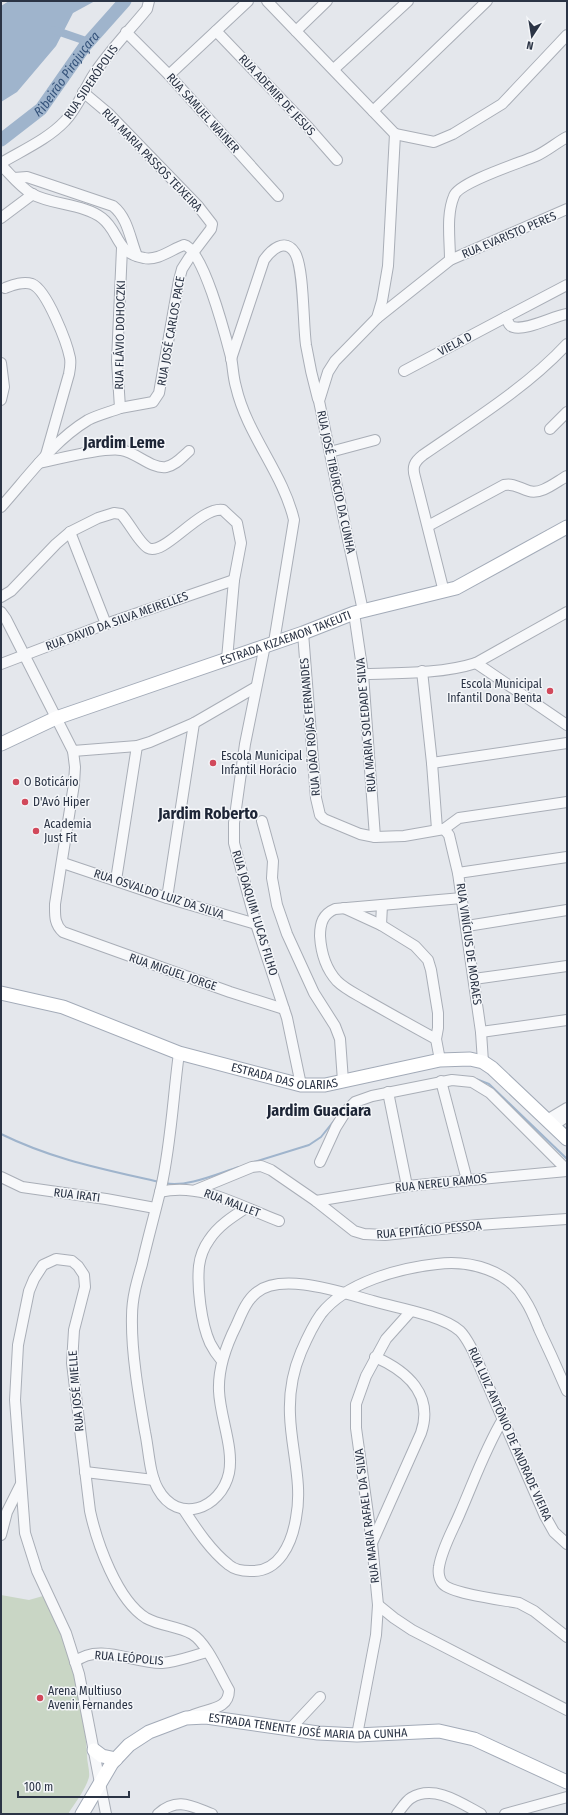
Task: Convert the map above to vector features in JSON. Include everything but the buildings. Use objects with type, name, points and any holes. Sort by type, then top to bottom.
[{"type":"main road","name":"ESTRADA KIZAEMON TAKEUTI","points":[[1,744],[56,718],[270,643],[303,633],[359,612],[444,592],[464,585],[567,527]]},
{"type":"main road","name":"ESTRADA DAS OLARIAS","points":[[1,993],[63,1007],[179,1053],[301,1085],[325,1085],[343,1082],[440,1060],[457,1058],[483,1062],[500,1074],[550,1123]]},
{"type":"main road","points":[[550,1123],[567,1139]]},
{"type":"main road","name":"ESTRADA TENENTE JOSÉ MARIA DA CUNHA","points":[[82,1814],[116,1759],[129,1745],[148,1732],[186,1718],[206,1717],[318,1733],[357,1735],[439,1731],[474,1740],[567,1782]]},
{"type":"main road","points":[[94,1750],[102,1756],[116,1759]]},
{"type":"street","name":"RUA SIDERÓPOLIS","points":[[1,164],[48,135],[65,121],[74,110],[83,92],[107,56],[148,5],[156,1]]},
{"type":"street","points":[[169,76],[248,1]]},
{"type":"street","points":[[267,1],[395,134],[434,142],[439,141],[464,128],[502,104],[567,35]]},
{"type":"street","points":[[296,31],[327,1]]},
{"type":"street","points":[[334,69],[408,1]]},
{"type":"street","points":[[373,111],[488,1]]},
{"type":"street","name":"RUA ADEMIR DE JESUS","points":[[216,31],[308,127],[337,160]]},
{"type":"street","name":"RUA SAMUEL WAINER","points":[[126,32],[169,76],[278,196]]},
{"type":"street","name":"RUA MARIA PASSOS TEIXEIRA","points":[[83,92],[108,113],[198,206],[212,224],[209,232]]},
{"type":"street","name":"RUA JOSÉ TIBÚRCIO DA CUNHA","points":[[359,612],[330,452],[319,401],[328,372],[335,361],[377,318],[382,301],[388,266],[395,134]]},
{"type":"street","name":"RUA EVARISTO PERES","points":[[450,260],[450,219],[454,194],[458,190],[480,178],[541,153],[567,136]]},
{"type":"street","points":[[1,164],[19,184],[33,194],[100,216],[111,227],[122,248],[137,256],[152,259],[184,245],[190,247],[194,251]]},
{"type":"street","points":[[14,178],[33,179],[85,195],[113,206],[117,209],[124,220],[137,256]]},
{"type":"street","points":[[1,218],[33,194]]},
{"type":"street","name":"RUA EVARISTO PERES","points":[[377,318],[450,260],[567,209]]},
{"type":"street","name":"RUA JOSÉ CARLOS PACE","points":[[120,408],[153,402],[160,393],[182,269],[209,232]]},
{"type":"street","points":[[231,359],[264,260],[273,248],[281,246],[288,247],[294,252],[299,268],[306,344],[311,373],[319,401]]},
{"type":"street","name":"RUA FLÁVIO DOHOCZKI","points":[[120,408],[117,361],[122,248]]},
{"type":"street","name":"RUA JOAQUIM LUCAS FILHO","points":[[194,251],[209,285],[231,359],[236,388],[245,414],[283,489],[292,509],[294,520],[270,643],[256,687],[244,752],[233,834],[240,870],[293,1040],[301,1085]]},
{"type":"street","points":[[5,288],[27,283],[33,284],[40,289],[69,354],[71,366],[70,374],[43,459]]},
{"type":"street","name":"VIELA D","points":[[404,371],[567,285]]},
{"type":"street","points":[[506,317],[508,323],[512,327],[522,327],[567,314]]},
{"type":"street","points":[[444,592],[413,469],[418,459],[488,411],[539,371],[567,344]]},
{"type":"street","points":[[1,363],[4,387],[1,400]]},
{"type":"street","points":[[1,507],[43,459],[77,427],[120,408]]},
{"type":"street","points":[[550,429],[567,412]]},
{"type":"street","points":[[330,452],[376,440]]},
{"type":"street","points":[[43,459],[117,449],[133,453],[154,464],[165,467],[177,462],[189,451]]},
{"type":"street","points":[[428,526],[504,485],[514,485],[531,492],[537,492],[567,476]]},
{"type":"street","points":[[1,597],[11,591],[56,544],[70,532],[98,518],[121,514],[147,548],[157,549],[202,516],[213,510],[223,510],[236,523],[240,533],[241,543],[234,580],[226,659]]},
{"type":"street","points":[[70,532],[106,624]]},
{"type":"street","name":"RUA DAVID DA SILVA MEIRELLES","points":[[1,664],[106,624],[234,580]]},
{"type":"street","points":[[1,612],[6,618],[73,751],[75,767],[74,784],[63,863]]},
{"type":"street","name":"RUA MARIA SOLEDADE SILVA","points":[[359,612],[375,837]]},
{"type":"street","points":[[363,674],[459,668],[476,663],[567,612]]},
{"type":"street","name":"RUA JOÃO ROJAS FERNANDES","points":[[303,633],[316,798],[320,814],[324,819],[360,834],[375,837]]},
{"type":"street","points":[[476,663],[567,725]]},
{"type":"street","name":"RUA VINÍCIUS DE MORAES","points":[[422,671],[440,829],[449,835],[458,873],[467,926],[481,1032],[483,1062]]},
{"type":"street","points":[[73,751],[137,746],[194,723],[256,687]]},
{"type":"street","points":[[167,898],[194,723]]},
{"type":"street","points":[[432,763],[567,743]]},
{"type":"street","points":[[116,880],[137,746]]},
{"type":"street","points":[[375,837],[404,836],[440,829],[459,818],[567,802]]},
{"type":"street","points":[[262,821],[273,861],[272,878],[277,905],[287,934],[314,993],[335,1026],[340,1039],[343,1082]]},
{"type":"street","points":[[458,873],[567,857]]},
{"type":"street","name":"RUA OSVALDO LUIZ DA SILVA","points":[[63,863],[167,898],[256,924]]},
{"type":"street","name":"RUA MIGUEL JORGE","points":[[63,863],[55,904],[55,920],[63,932],[217,987],[284,1009]]},
{"type":"street","points":[[436,1039],[349,990],[338,981],[324,959],[321,944],[322,921],[325,914],[329,911],[344,908],[462,898]]},
{"type":"street","points":[[381,925],[382,905]]},
{"type":"street","points":[[344,908],[381,925],[415,946],[428,960],[438,1013],[436,1039],[440,1060]]},
{"type":"street","points":[[467,926],[567,910]]},
{"type":"street","points":[[474,979],[567,966]]},
{"type":"street","points":[[481,1032],[567,1020]]},
{"type":"street","points":[[149,1209],[160,1192],[164,1174],[179,1053]]},
{"type":"street","points":[[320,1162],[336,1127],[346,1111],[356,1102],[388,1092],[441,1081],[463,1080],[481,1086],[490,1092],[567,1171]]},
{"type":"street","points":[[441,1081],[466,1180]]},
{"type":"street","points":[[388,1092],[407,1186]]},
{"type":"street","points":[[550,1123],[567,1108]]},
{"type":"street","points":[[550,1123],[567,1116]]},
{"type":"street","name":"RUA EPITÁCIO PESSOA","points":[[196,1190],[252,1167],[261,1166],[271,1170],[316,1201],[354,1231],[368,1235],[385,1235],[478,1225],[567,1219]]},
{"type":"street","name":"RUA NEREU RAMOS","points":[[316,1201],[407,1186],[567,1171]]},
{"type":"street","name":"RUA IRATI","points":[[1,1176],[28,1188],[149,1209]]},
{"type":"street","name":"RUA MALLET","points":[[160,1192],[172,1189],[196,1190],[228,1200],[279,1221]]},
{"type":"street","points":[[160,1192],[150,1202],[135,1288],[132,1316],[138,1388],[154,1480],[163,1497],[176,1507],[184,1510],[201,1536],[230,1566],[242,1571],[259,1572],[271,1567],[282,1556],[290,1543],[298,1507],[298,1484],[290,1414],[290,1396],[294,1372],[316,1321],[337,1299],[372,1279],[417,1266],[442,1263],[471,1266],[493,1271],[513,1284],[526,1300],[567,1391]]},
{"type":"street","points":[[222,1361],[209,1341],[204,1322],[200,1298],[199,1265],[205,1247],[216,1232],[226,1221],[246,1208]]},
{"type":"street","name":"RUA JOSÉ MIELLE","points":[[106,1814],[75,1662],[66,1633],[37,1572],[25,1533],[15,1400],[18,1345],[34,1279],[43,1265],[56,1259],[72,1261],[78,1266],[84,1275],[85,1287],[74,1330],[72,1363],[94,1533],[124,1595],[136,1610],[146,1618],[158,1624],[192,1634],[202,1644],[229,1690],[229,1698],[225,1704],[204,1710],[186,1718]]},
{"type":"street","name":"RUA LUIZ ANTÔNIO DE ANDRADE VIEIRA","points":[[184,1510],[203,1507],[213,1502],[226,1484],[230,1461],[219,1392],[222,1361],[243,1311],[251,1298],[263,1288],[272,1284],[286,1282],[346,1294],[443,1320],[452,1324],[466,1338],[545,1516],[554,1532],[567,1544]]},
{"type":"street","name":"RUA MARIA RAFAEL DA SILVA","points":[[357,1735],[376,1635],[378,1605],[372,1543],[355,1415],[360,1390],[375,1357],[386,1339],[411,1312]]},
{"type":"street","points":[[372,1543],[422,1433],[426,1415],[422,1399],[409,1379],[399,1370],[375,1357]]},
{"type":"street","points":[[502,1419],[487,1449],[440,1562],[439,1574],[442,1583],[453,1590],[518,1603],[527,1607],[567,1637]]},
{"type":"street","points":[[85,1472],[154,1480]]},
{"type":"street","points":[[1,1535],[7,1512],[22,1482]]},
{"type":"street","points":[[378,1605],[412,1630],[567,1710]]},
{"type":"street","name":"RUA LEÓPOLIS","points":[[75,1662],[82,1656],[102,1654],[146,1662],[162,1663],[182,1660],[207,1652]]},
{"type":"street","points":[[290,1729],[320,1697]]},
{"type":"street","points":[[397,1814],[410,1798],[428,1793],[454,1799],[481,1814]]},
{"type":"street","points":[[505,1814],[567,1797]]},
{"type":"street","points":[[158,1814],[178,1803],[212,1814]]},
{"type":"green space","name":"Arena Multiuso Avenir Fernandes","points":[[1,1595],[29,1600],[43,1596],[60,1633],[74,1673],[83,1714],[89,1777],[83,1791],[68,1814],[1,1814]]},
{"type":"water","points":[[9,1],[95,1],[73,13],[56,46],[17,92],[1,102],[1,6]]},
{"type":"waterway","name":"Ribeirão Pirajuçara","points":[[1,140],[41,109],[85,46],[125,1]]},
{"type":"waterway","points":[[54,30],[89,42]]},
{"type":"waterway","points":[[476,1079],[489,1084],[566,1158]]},
{"type":"waterway","points":[[254,1162],[309,1145],[321,1137],[337,1117]]},
{"type":"waterway","points":[[1,1134],[40,1151],[79,1163],[159,1182]]},
{"type":"waterway","points":[[165,1183],[173,1184],[192,1182],[239,1167]]},
{"type":"place","name":"Escola Municipal Infantil Dona Benta","points":[[550,691]]},
{"type":"place","name":"Escola Municipal Infantil Horácio","points":[[213,763]]},
{"type":"place","name":"O Boticário","points":[[16,782]]},
{"type":"place","name":"D'Avó Hiper","points":[[25,802]]},
{"type":"place","name":"Academia Just Fit","points":[[36,831]]},
{"type":"place","name":"Arena Multiuso Avenir Fernandes","points":[[40,1698]]},
{"type":"district","name":"Jardim Leme","points":[[124,442]]},
{"type":"district","name":"Jardim Roberto","points":[[208,813]]},
{"type":"district","name":"Jardim Guaciara","points":[[319,1110]]}]
